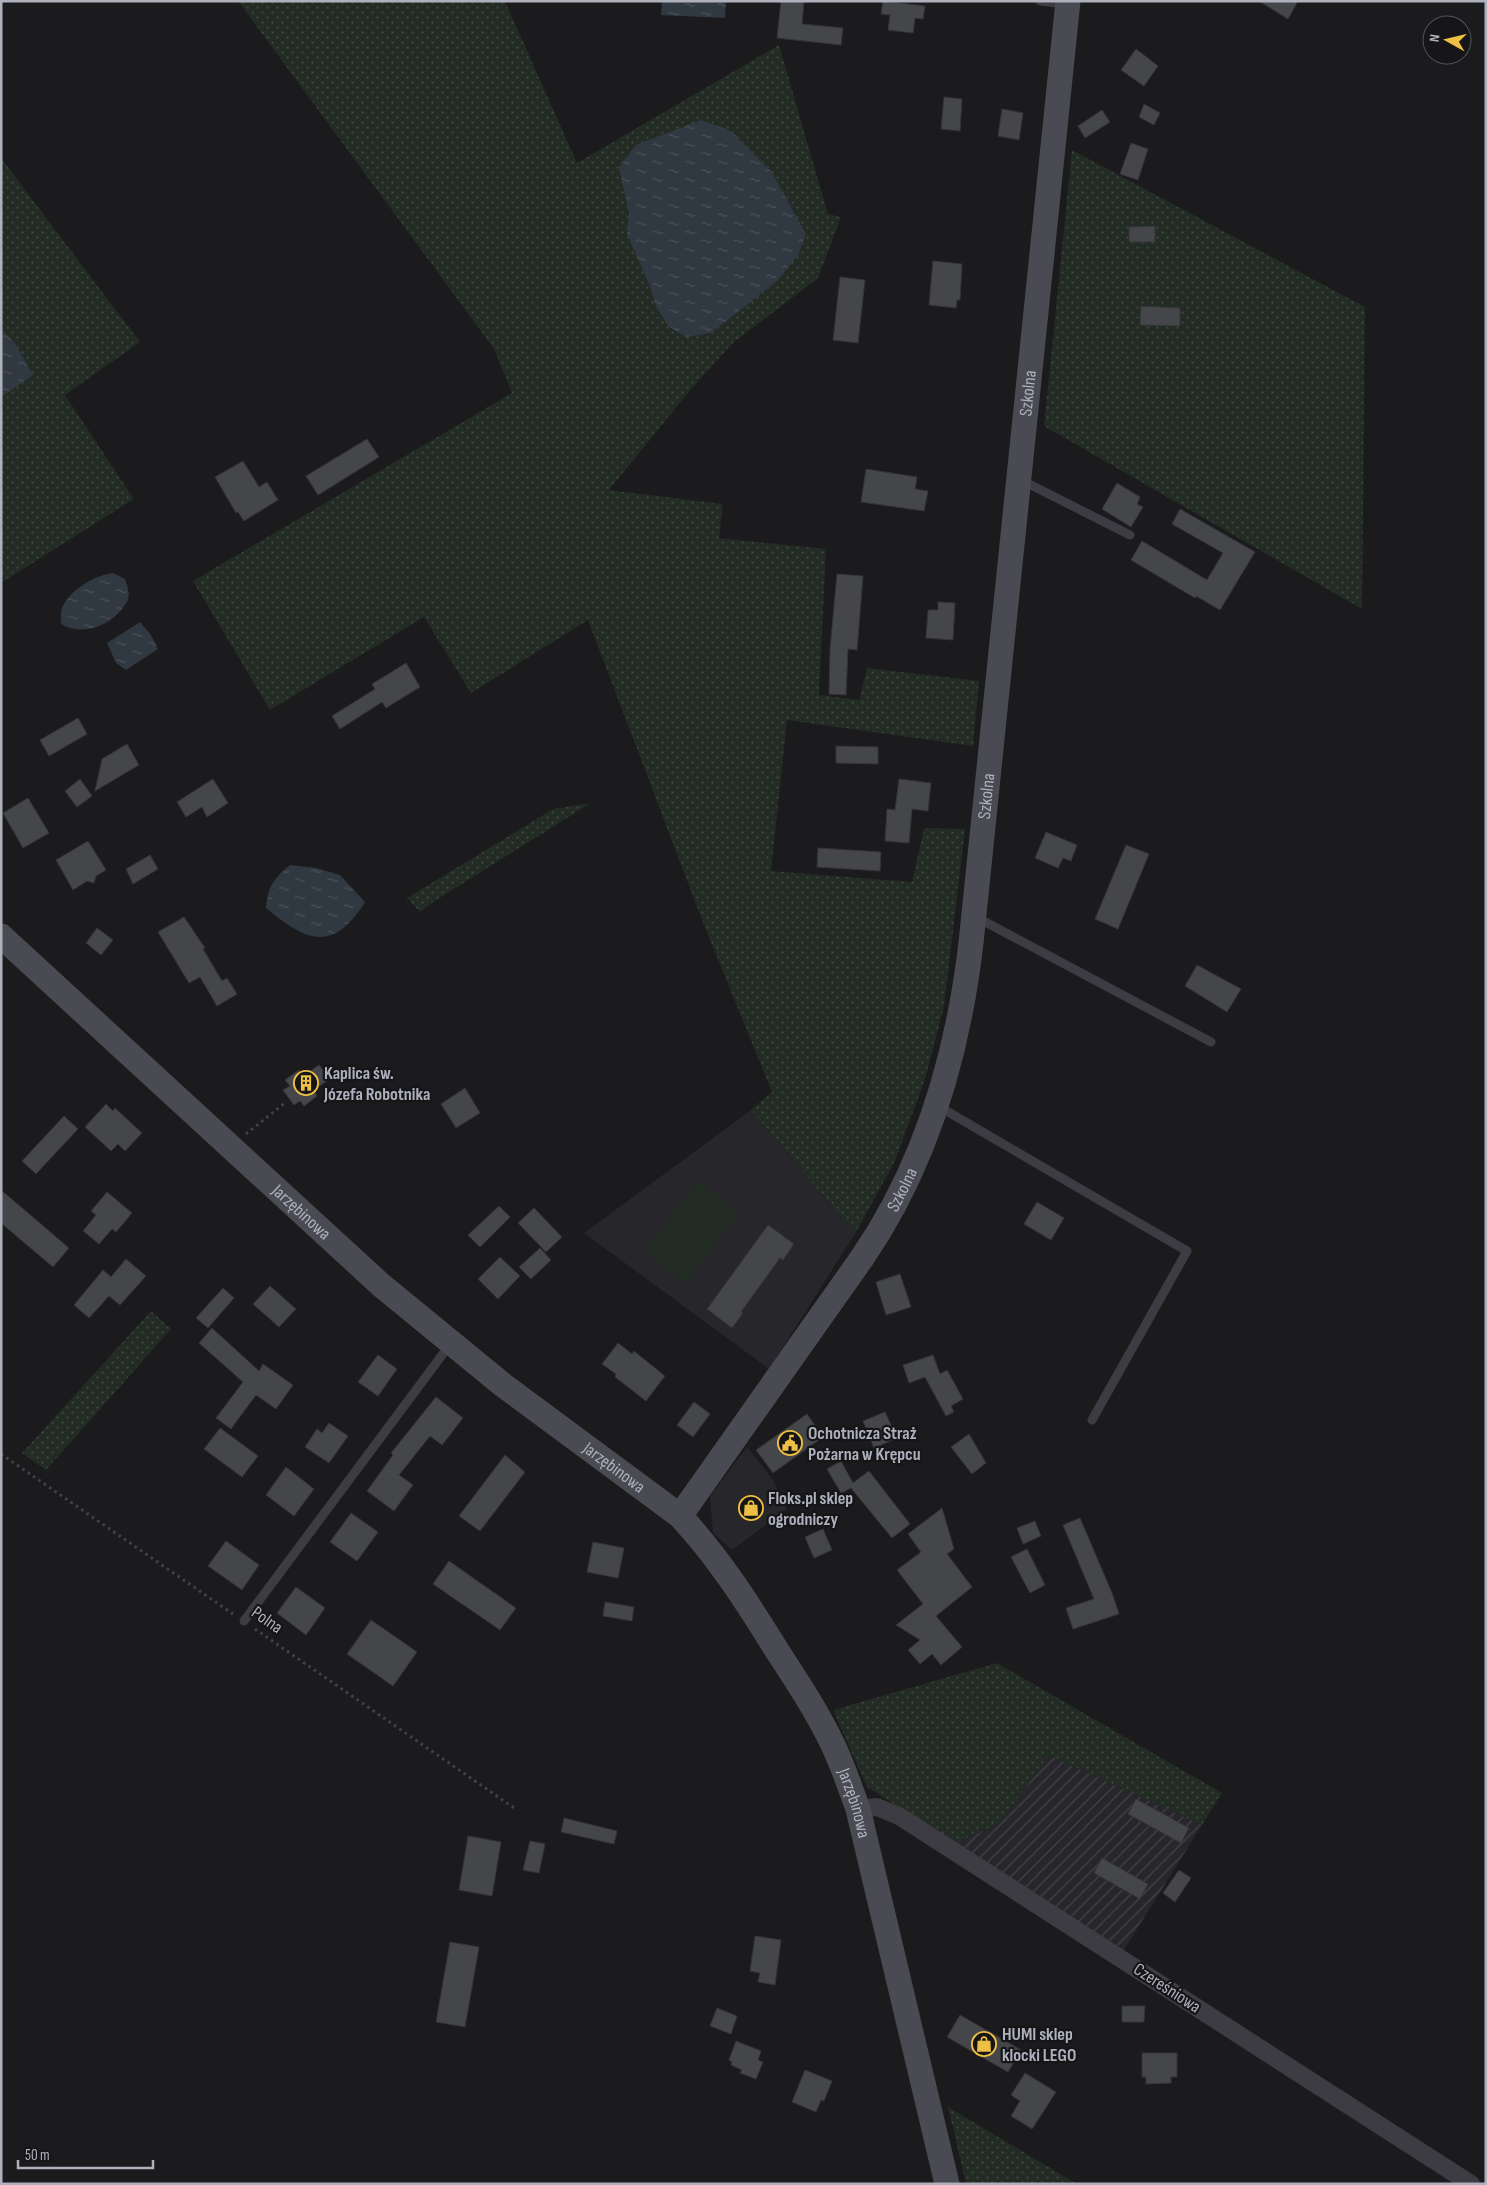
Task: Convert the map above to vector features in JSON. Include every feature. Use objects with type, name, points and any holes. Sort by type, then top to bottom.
[{"type":"street","name":"Szkolna","points":[[680,1516],[868,1248],[909,1176],[936,1105],[958,1028],[966,983],[1068,2]]},
{"type":"street","name":"Jarzębinowa","points":[[1,936],[381,1284],[503,1385],[680,1516],[705,1542],[742,1593],[813,1708],[832,1744],[858,1809],[947,2184]]},
{"type":"street","name":"Czereśniowa","points":[[858,1809],[876,1807],[899,1816],[1471,2184]]},
{"type":"lane","points":[[1040,1],[1068,2]]},
{"type":"lane","points":[[1019,479],[1130,535]]},
{"type":"lane","points":[[973,916],[1211,1042]]},
{"type":"lane","points":[[936,1105],[1187,1251],[1092,1420]]},
{"type":"lane","points":[[244,1622],[451,1343]]},
{"type":"path","points":[[240,1140],[286,1102]]},
{"type":"path","name":"Polna","points":[[1,1454],[517,1810]]},
{"type":"shaded area","points":[[238,1],[505,1],[577,163],[779,45],[828,214],[841,217],[818,278],[734,342],[692,388],[609,490],[723,504],[719,538],[826,549],[819,695],[859,700],[867,668],[979,681],[973,746],[787,720],[771,871],[912,882],[924,828],[965,829],[944,1007],[925,1079],[895,1161],[855,1234],[751,1110],[772,1092],[702,920],[588,620],[471,693],[424,617],[270,710],[193,581],[512,393],[494,349]]},
{"type":"shaded area","points":[[1072,150],[1365,307],[1362,609],[1044,426]]},
{"type":"shaded area","points":[[1,158],[140,342],[65,395],[134,499],[1,583]]},
{"type":"shaded area","points":[[591,803],[420,912],[407,898],[553,809]]},
{"type":"shaded area","points":[[751,1110],[855,1234],[769,1369],[584,1233]]},
{"type":"shaded area","points":[[697,1181],[739,1212],[686,1284],[644,1253]]},
{"type":"shaded area","points":[[151,1311],[171,1329],[46,1470],[22,1453]]},
{"type":"shaded area","points":[[747,1447],[773,1480],[787,1509],[732,1550],[713,1533],[710,1496]]},
{"type":"shaded area","points":[[997,1663],[1222,1793],[1202,1825],[1049,1755],[1000,1823],[956,1843],[867,1787],[833,1710]]},
{"type":"shaded area","points":[[1049,1755],[1202,1825],[1124,1950],[956,1843],[1000,1823]]},
{"type":"shaded area","points":[[948,2107],[1077,2184],[966,2184]]},
{"type":"water","points":[[662,1],[726,1],[725,18],[661,15]]},
{"type":"water","points":[[701,120],[731,131],[771,171],[806,234],[798,255],[777,281],[711,333],[686,337],[668,326],[655,304],[650,286],[627,234],[629,213],[619,167],[636,145]]},
{"type":"water","points":[[1,329],[14,342],[33,375],[1,397]]},
{"type":"water","points":[[113,573],[125,579],[129,594],[127,603],[110,621],[94,628],[86,629],[69,628],[61,624],[63,606],[73,593],[92,579]]},
{"type":"water","points":[[140,622],[151,635],[158,649],[126,670],[116,663],[107,643]]},
{"type":"water","points":[[290,865],[316,868],[340,875],[365,902],[342,929],[330,935],[319,937],[294,929],[266,908],[272,884]]},
{"type":"building","points":[[781,1],[804,1],[802,24],[843,28],[841,45],[777,38]]},
{"type":"building","points":[[883,1],[925,6],[923,19],[915,18],[913,33],[888,30],[890,15],[881,14]]},
{"type":"building","points":[[1259,1],[1298,1],[1288,19]]},
{"type":"building","points":[[1136,49],[1158,66],[1144,86],[1121,70]]},
{"type":"building","points":[[944,97],[962,99],[960,131],[941,129]]},
{"type":"building","points":[[1144,104],[1160,113],[1154,125],[1139,117]]},
{"type":"building","points":[[1002,109],[1023,113],[1019,140],[998,136]]},
{"type":"building","points":[[1102,110],[1110,122],[1085,138],[1078,126]]},
{"type":"building","points":[[1131,143],[1148,149],[1138,180],[1120,174]]},
{"type":"building","points":[[1155,226],[1155,242],[1129,242],[1129,227]]},
{"type":"building","points":[[933,261],[962,264],[960,300],[957,300],[956,308],[929,305]]},
{"type":"building","points":[[840,277],[865,280],[858,343],[833,340]]},
{"type":"building","points":[[1141,306],[1180,308],[1180,326],[1140,325]]},
{"type":"building","points":[[367,439],[379,457],[318,495],[306,476]]},
{"type":"building","points":[[243,461],[259,487],[267,482],[278,500],[244,521],[238,512],[236,513],[215,477]]},
{"type":"building","points":[[866,469],[917,477],[915,489],[928,491],[924,511],[861,502]]},
{"type":"building","points":[[1117,483],[1140,497],[1137,504],[1143,507],[1131,527],[1102,509]]},
{"type":"building","points":[[1180,509],[1255,552],[1220,610],[1196,596],[1195,598],[1131,560],[1142,541],[1207,580],[1223,553],[1172,524]]},
{"type":"building","points":[[837,574],[863,576],[857,650],[848,649],[846,695],[829,694],[830,649]]},
{"type":"building","points":[[938,602],[955,603],[953,640],[926,638],[928,610],[938,610]]},
{"type":"building","points":[[406,663],[420,687],[386,708],[382,702],[340,729],[332,716],[375,689],[372,684]]},
{"type":"building","points":[[78,718],[87,734],[49,756],[40,740]]},
{"type":"building","points":[[127,744],[139,765],[95,791],[102,759]]},
{"type":"building","points":[[836,746],[878,747],[878,764],[836,763]]},
{"type":"building","points":[[80,779],[92,796],[77,807],[65,791]]},
{"type":"building","points":[[213,779],[228,803],[207,817],[202,807],[186,817],[177,802]]},
{"type":"building","points":[[899,779],[931,783],[928,811],[912,809],[909,843],[885,841],[887,809],[895,810]]},
{"type":"building","points":[[28,798],[49,833],[23,848],[3,813]]},
{"type":"building","points":[[1046,832],[1077,845],[1071,861],[1063,858],[1058,868],[1035,858]]},
{"type":"building","points":[[88,841],[106,870],[96,876],[94,883],[87,881],[73,890],[56,860]]},
{"type":"building","points":[[1126,845],[1149,854],[1118,929],[1095,919]]},
{"type":"building","points":[[818,848],[881,852],[880,871],[817,867]]},
{"type":"building","points":[[150,855],[158,869],[133,884],[126,869]]},
{"type":"building","points":[[184,917],[205,948],[203,949],[222,981],[227,978],[237,994],[217,1006],[200,977],[189,983],[158,932]]},
{"type":"building","points":[[97,928],[113,940],[101,955],[86,943]]},
{"type":"building","points":[[1197,965],[1241,989],[1227,1012],[1185,986]]},
{"type":"building","name":"Kaplica św. Józefa Robotnika","points":[[319,1065],[330,1079],[313,1090],[317,1096],[304,1106],[300,1101],[294,1105],[283,1090],[290,1086],[285,1080],[299,1070],[303,1076]]},
{"type":"building","points":[[465,1088],[480,1113],[456,1128],[441,1104]]},
{"type":"building","points":[[106,1104],[113,1111],[115,1108],[142,1133],[125,1151],[118,1144],[111,1151],[85,1127]]},
{"type":"building","points":[[64,1116],[78,1129],[36,1174],[22,1161]]},
{"type":"building","points":[[1,1190],[69,1248],[53,1267],[1,1223]]},
{"type":"building","points":[[107,1192],[132,1213],[116,1232],[112,1229],[99,1244],[83,1231],[96,1215],[91,1211]]},
{"type":"building","points":[[1037,1202],[1064,1218],[1051,1240],[1024,1224]]},
{"type":"building","points":[[499,1206],[510,1217],[480,1247],[468,1235]]},
{"type":"building","points":[[534,1208],[562,1237],[546,1252],[518,1223]]},
{"type":"building","points":[[768,1225],[794,1244],[783,1260],[780,1258],[741,1312],[743,1313],[732,1328],[707,1309]]},
{"type":"building","points":[[540,1248],[551,1260],[531,1279],[519,1267]]},
{"type":"building","points":[[500,1257],[520,1276],[498,1299],[478,1279]]},
{"type":"building","points":[[126,1259],[146,1276],[120,1305],[109,1296],[89,1318],[74,1305],[103,1270],[111,1277]]},
{"type":"building","points":[[900,1274],[911,1307],[886,1315],[876,1282]]},
{"type":"building","points":[[270,1286],[296,1309],[279,1327],[253,1304]]},
{"type":"building","points":[[223,1288],[234,1298],[208,1328],[196,1318]]},
{"type":"building","points":[[212,1328],[259,1371],[263,1364],[293,1385],[276,1409],[256,1395],[231,1429],[216,1418],[243,1382],[199,1343]]},
{"type":"building","points":[[618,1343],[632,1354],[634,1351],[665,1376],[646,1401],[615,1377],[616,1374],[602,1364]]},
{"type":"building","points":[[378,1355],[397,1369],[378,1396],[358,1382]]},
{"type":"building","points":[[933,1355],[940,1374],[947,1370],[963,1399],[951,1406],[954,1412],[946,1416],[925,1377],[909,1383],[903,1365]]},
{"type":"building","points":[[436,1397],[463,1418],[442,1445],[430,1436],[399,1475],[413,1485],[394,1511],[367,1491],[393,1455],[391,1453]]},
{"type":"building","points":[[694,1402],[710,1414],[693,1437],[677,1425]]},
{"type":"building","points":[[885,1412],[897,1438],[874,1448],[863,1421]]},
{"type":"building","name":"Ochotnicza Straż Pożarna w Krępcu","points":[[807,1414],[823,1437],[773,1473],[756,1450]]},
{"type":"building","points":[[329,1423],[348,1436],[329,1463],[305,1447],[317,1429],[322,1433]]},
{"type":"building","points":[[220,1428],[258,1456],[242,1477],[204,1449]]},
{"type":"building","points":[[969,1434],[986,1463],[972,1474],[951,1447]]},
{"type":"building","points":[[505,1455],[525,1472],[480,1531],[459,1516]]},
{"type":"building","points":[[841,1461],[853,1483],[869,1471],[910,1524],[892,1538],[851,1488],[841,1493],[827,1469]]},
{"type":"building","points":[[286,1467],[314,1489],[294,1516],[266,1495]]},
{"type":"building","points":[[942,1508],[954,1549],[947,1554],[972,1587],[936,1616],[962,1647],[941,1665],[932,1654],[920,1664],[908,1650],[920,1640],[896,1625],[923,1604],[897,1570],[921,1552],[908,1534]]},
{"type":"building","points":[[351,1513],[378,1532],[357,1561],[330,1542]]},
{"type":"building","points":[[1080,1518],[1119,1614],[1073,1629],[1066,1608],[1094,1599],[1063,1525]]},
{"type":"building","points":[[1035,1521],[1041,1536],[1023,1544],[1017,1528]]},
{"type":"building","points":[[823,1529],[832,1550],[814,1558],[805,1537]]},
{"type":"building","points":[[226,1541],[259,1565],[242,1590],[208,1566]]},
{"type":"building","points":[[593,1542],[624,1548],[618,1578],[587,1572]]},
{"type":"building","points":[[1027,1549],[1045,1585],[1030,1593],[1011,1557]]},
{"type":"building","points":[[449,1561],[516,1608],[500,1630],[433,1584]]},
{"type":"building","points":[[296,1587],[325,1608],[306,1635],[277,1613]]},
{"type":"building","points":[[605,1602],[634,1607],[632,1621],[603,1616]]},
{"type":"building","points":[[371,1620],[417,1652],[393,1686],[347,1654]]},
{"type":"building","points":[[1136,1799],[1189,1828],[1181,1843],[1128,1814]]},
{"type":"building","points":[[564,1818],[617,1831],[614,1844],[561,1832]]},
{"type":"building","points":[[468,1836],[501,1842],[492,1896],[459,1890]]},
{"type":"building","points":[[530,1841],[545,1844],[539,1873],[523,1870]]},
{"type":"building","points":[[1102,1858],[1148,1884],[1140,1899],[1094,1873]]},
{"type":"building","points":[[1179,1870],[1191,1878],[1175,1902],[1163,1893]]},
{"type":"building","points":[[755,1936],[781,1940],[775,1985],[758,1982],[760,1973],[750,1971]]},
{"type":"building","points":[[450,1942],[479,1947],[465,2027],[436,2022]]},
{"type":"building","points":[[1122,2006],[1145,2006],[1144,2022],[1122,2022]]},
{"type":"building","points":[[717,2008],[737,2016],[731,2034],[710,2026]]},
{"type":"building","name":"HUMI sklep klocki LEGO","points":[[960,2015],[1021,2050],[1008,2072],[947,2037]]},
{"type":"building","points":[[736,2041],[761,2051],[758,2060],[763,2062],[756,2079],[740,2073],[742,2070],[731,2065],[732,2062],[729,2060]]},
{"type":"building","points":[[1142,2053],[1177,2053],[1177,2077],[1171,2077],[1171,2083],[1146,2084],[1146,2077],[1142,2077]]},
{"type":"building","points":[[805,2070],[832,2081],[824,2101],[821,2100],[816,2112],[792,2102]]},
{"type":"building","points":[[1025,2073],[1056,2092],[1032,2129],[1011,2116],[1020,2101],[1011,2095]]},
{"type":"place","name":"Kaplica św. Józefa Robotnika","points":[[306,1083]]},
{"type":"place","name":"Ochotnicza Straż Pożarna w Krępcu","points":[[790,1443]]},
{"type":"place","name":"Floks.pl sklep ogrodniczy","points":[[751,1508]]},
{"type":"place","name":"HUMI sklep klocki LEGO","points":[[984,2044]]}]
